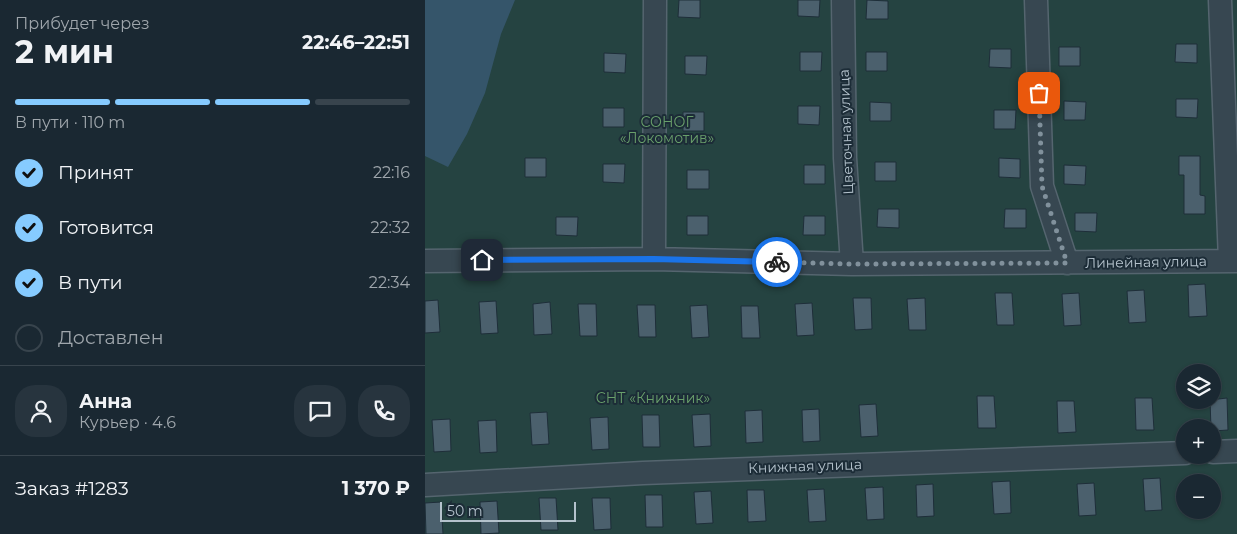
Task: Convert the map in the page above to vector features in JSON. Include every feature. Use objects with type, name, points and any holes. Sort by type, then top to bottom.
[{"type":"street","points":[[654,259],[655,0]]},
{"type":"street","name":"Цветочная улица","points":[[843,0],[845,158],[852,264]]},
{"type":"street","points":[[1036,0],[1042,186],[1067,263]]},
{"type":"street","points":[[1220,0],[1233,261]]},
{"type":"street","name":"Линейная улица","points":[[425,260],[654,259],[852,264],[1233,261]]},
{"type":"street","points":[[1221,452],[1237,451]]},
{"type":"street","name":"Книжная улица","points":[[425,485],[643,473],[1176,453]]},
{"type":"green space","name":"СОНОГ «Локомотив»","points":[[425,0],[1237,0],[1237,256],[425,261]]},
{"type":"green space","name":"СНТ «Книжник»","points":[[1237,261],[1237,534],[425,534],[425,262]]},
{"type":"water","points":[[425,0],[515,0],[501,34],[485,93],[467,134],[448,167],[425,156]]},
{"type":"building","points":[[679,0],[700,0],[700,18],[678,17]]},
{"type":"building","points":[[798,0],[820,0],[819,17],[798,16]]},
{"type":"building","points":[[867,0],[888,1],[888,19],[866,19]]},
{"type":"building","points":[[1176,44],[1197,44],[1197,63],[1175,62]]},
{"type":"building","points":[[1059,47],[1080,47],[1080,66],[1059,66]]},
{"type":"building","points":[[990,49],[1011,49],[1011,68],[989,67]]},
{"type":"building","points":[[800,52],[822,52],[821,71],[800,71]]},
{"type":"building","points":[[866,52],[887,52],[887,71],[866,71]]},
{"type":"building","points":[[604,53],[626,54],[625,73],[604,72]]},
{"type":"building","points":[[685,56],[707,56],[706,75],[685,74]]},
{"type":"building","points":[[1176,99],[1198,99],[1197,118],[1176,117]]},
{"type":"building","points":[[1064,101],[1086,102],[1085,120],[1064,120]]},
{"type":"building","points":[[870,102],[891,103],[891,121],[870,121]]},
{"type":"building","points":[[798,106],[820,106],[819,125],[798,124]]},
{"type":"building","points":[[603,108],[624,108],[624,127],[603,127]]},
{"type":"building","points":[[994,110],[1016,110],[1015,129],[994,129]]},
{"type":"building","points":[[683,112],[704,112],[704,131],[683,131]]},
{"type":"building","points":[[1179,156],[1200,156],[1200,195],[1205,196],[1205,214],[1184,214],[1184,175],[1179,175]]},
{"type":"building","points":[[525,158],[546,158],[546,177],[525,177]]},
{"type":"building","points":[[999,158],[1020,159],[1020,178],[999,177]]},
{"type":"building","points":[[875,162],[896,162],[896,181],[875,181]]},
{"type":"building","points":[[603,164],[625,164],[624,183],[603,182]]},
{"type":"building","points":[[804,165],[825,165],[825,184],[804,184]]},
{"type":"building","points":[[1064,165],[1086,166],[1085,185],[1064,184]]},
{"type":"building","points":[[687,170],[709,170],[709,189],[687,189]]},
{"type":"building","points":[[878,209],[899,209],[899,228],[877,227]]},
{"type":"building","points":[[1005,209],[1026,209],[1026,228],[1004,228]]},
{"type":"building","points":[[1075,213],[1097,213],[1096,232],[1075,231]]},
{"type":"building","points":[[687,216],[708,216],[708,235],[687,235]]},
{"type":"building","points":[[804,216],[825,216],[825,235],[803,235]]},
{"type":"building","points":[[556,217],[578,217],[577,236],[556,235]]},
{"type":"building","points":[[1205,284],[1207,316],[1189,317],[1188,285]]},
{"type":"building","points":[[1144,290],[1146,322],[1129,323],[1127,291]]},
{"type":"building","points":[[995,293],[1012,293],[1014,325],[997,325]]},
{"type":"building","points":[[1079,293],[1081,325],[1064,326],[1062,294]]},
{"type":"building","points":[[853,298],[871,298],[872,329],[855,330]]},
{"type":"building","points":[[925,298],[926,330],[909,330],[907,299]]},
{"type":"building","points":[[438,300],[440,332],[425,333],[425,301]]},
{"type":"building","points":[[496,301],[498,333],[481,334],[479,302]]},
{"type":"building","points":[[550,302],[552,334],[534,335],[533,304]]},
{"type":"building","points":[[812,303],[814,335],[797,336],[795,304]]},
{"type":"building","points":[[578,304],[596,304],[597,336],[580,336]]},
{"type":"building","points":[[637,305],[655,305],[656,337],[639,337]]},
{"type":"building","points":[[707,305],[709,337],[692,338],[690,306]]},
{"type":"building","points":[[741,306],[758,306],[760,338],[742,338]]},
{"type":"building","points":[[977,396],[994,396],[996,428],[978,428]]},
{"type":"building","points":[[1135,398],[1152,398],[1154,430],[1136,430]]},
{"type":"building","points":[[1227,398],[1228,430],[1221,430],[1221,419],[1211,419],[1210,409],[1221,409],[1221,399]]},
{"type":"building","points":[[1057,401],[1074,401],[1076,432],[1058,433]]},
{"type":"building","points":[[876,404],[878,436],[861,437],[859,405]]},
{"type":"building","points":[[819,409],[820,441],[803,442],[802,410]]},
{"type":"building","points":[[762,410],[763,442],[746,443],[745,411]]},
{"type":"building","points":[[547,412],[549,444],[532,445],[530,413]]},
{"type":"building","points":[[710,414],[711,446],[694,447],[692,415]]},
{"type":"building","points":[[642,415],[659,415],[660,447],[643,447]]},
{"type":"building","points":[[608,417],[609,449],[592,450],[590,418]]},
{"type":"building","points":[[450,419],[451,451],[434,452],[432,420]]},
{"type":"building","points":[[496,420],[497,452],[480,453],[478,421]]},
{"type":"building","points":[[1160,478],[1162,510],[1145,511],[1143,479]]},
{"type":"building","points":[[1010,481],[1011,513],[994,514],[992,482]]},
{"type":"building","points":[[1094,483],[1096,515],[1079,516],[1077,484]]},
{"type":"building","points":[[933,484],[934,516],[917,517],[916,485]]},
{"type":"building","points":[[883,487],[884,519],[867,520],[865,488]]},
{"type":"building","points":[[824,489],[826,521],[809,522],[807,490]]},
{"type":"building","points":[[747,490],[764,490],[766,521],[748,522]]},
{"type":"building","points":[[711,491],[713,523],[696,524],[694,492]]},
{"type":"building","points":[[645,495],[662,495],[663,527],[646,527]]},
{"type":"building","points":[[539,498],[556,498],[558,530],[541,530]]},
{"type":"building","points":[[592,498],[610,498],[611,529],[594,530]]},
{"type":"building","points":[[497,501],[499,533],[481,534],[480,502]]},
{"type":"building","points":[[441,502],[443,534],[426,534],[425,503]]},
{"type":"way so far","points":[[777,262],[852,264],[1067,263],[1042,186],[1039,93]]},
{"type":"route","points":[[482,260],[654,259],[777,262]]}]
